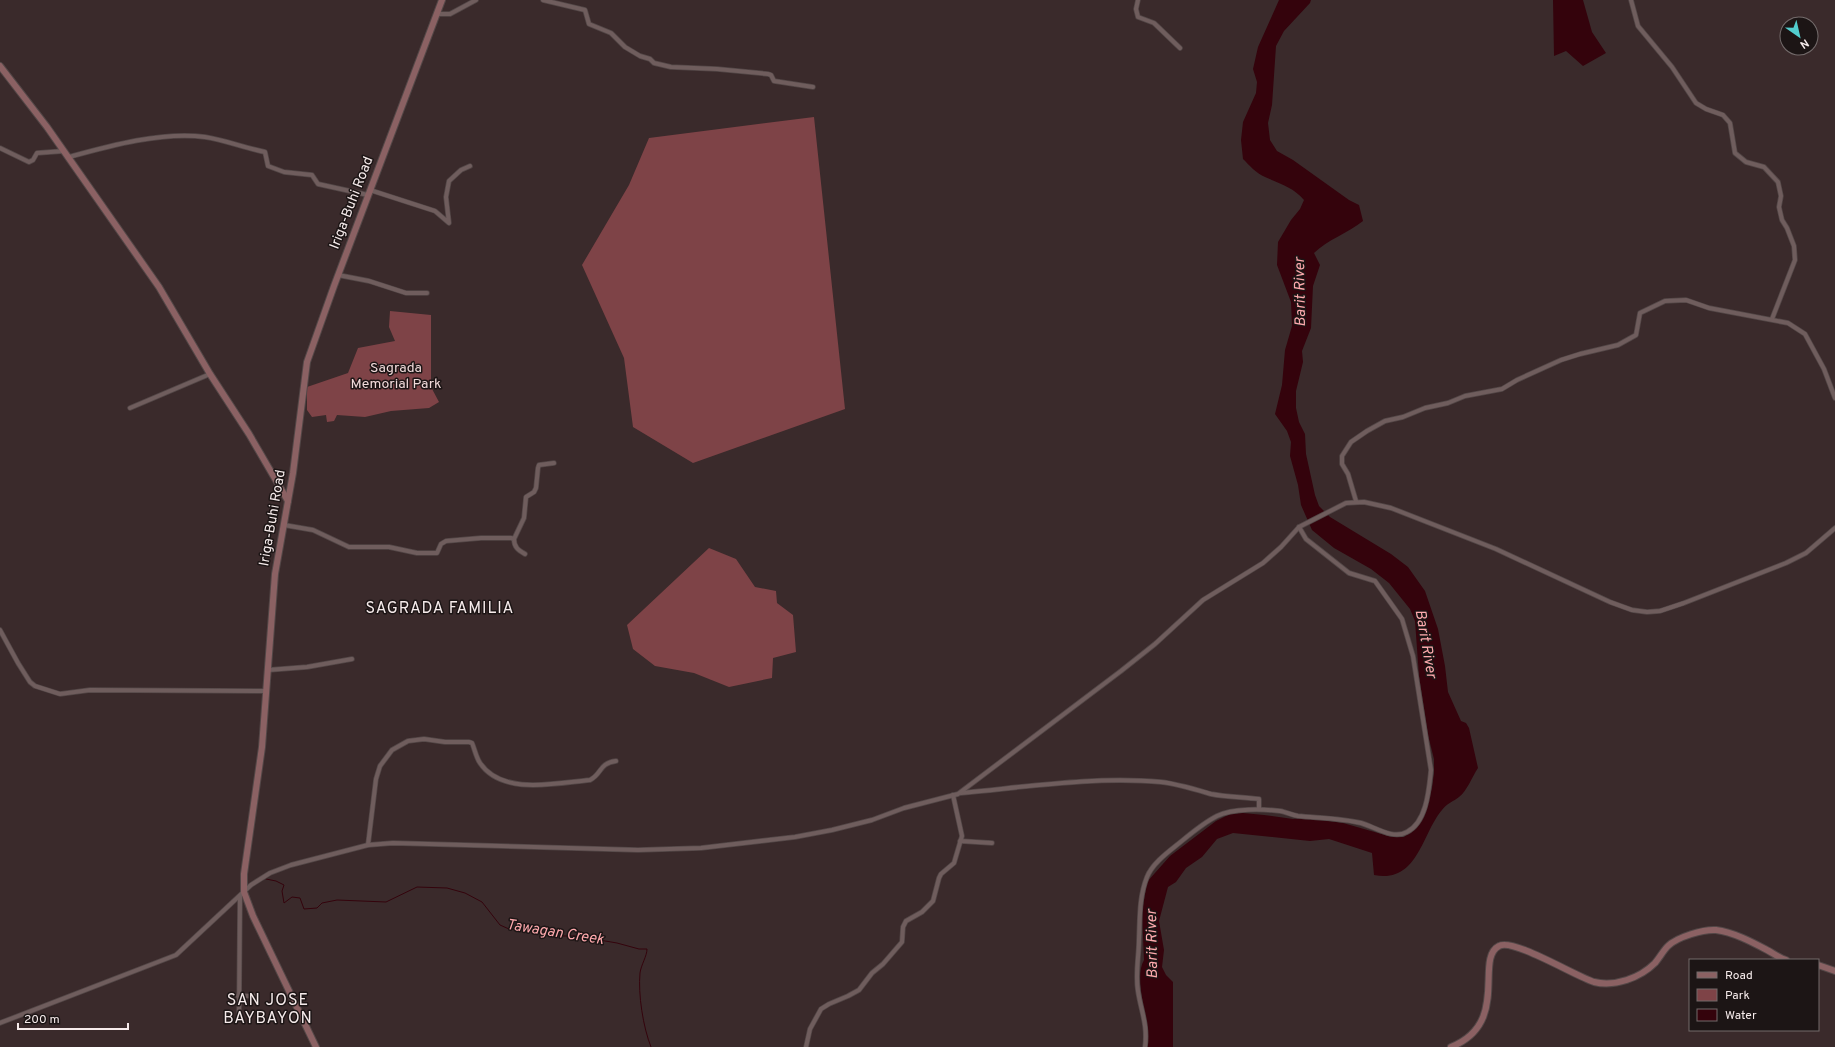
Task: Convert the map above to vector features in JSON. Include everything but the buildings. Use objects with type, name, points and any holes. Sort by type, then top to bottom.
[{"type":"main road","name":"Iriga-Buhi Road","points":[[316,1047],[242,894],[262,747],[275,574],[288,501],[307,362],[442,0]]},
{"type":"main road","points":[[0,66],[69,157],[159,287],[210,374],[249,434],[288,501]]},
{"type":"main road","points":[[1451,1047],[1465,1040],[1477,1030],[1488,1004],[1490,958],[1494,950],[1503,944],[1521,948],[1595,982],[1609,983],[1622,982],[1635,977],[1654,964],[1668,945],[1704,930],[1716,930],[1726,933],[1767,950],[1784,959]]},
{"type":"main road","points":[[1819,966],[1835,971]]},
{"type":"street","points":[[437,14],[450,14],[476,0]]},
{"type":"street","points":[[543,0],[585,10],[589,24],[611,33],[625,47],[640,56],[650,59],[654,63],[671,67],[771,74],[774,81],[813,87]]},
{"type":"street","points":[[1138,0],[1136,9],[1138,17],[1154,22],[1180,48]]},
{"type":"street","points":[[1631,0],[1638,26],[1672,67],[1696,103],[1706,109],[1723,115],[1730,123],[1735,153],[1746,162],[1764,167],[1778,182],[1781,196],[1779,207],[1782,220],[1794,246],[1794,260],[1772,319]]},
{"type":"street","points":[[69,157],[111,146],[174,136],[205,137],[265,152],[268,166],[284,172],[312,175],[318,184],[369,193],[435,211],[449,223],[446,197],[449,181],[461,170],[470,166]]},
{"type":"street","points":[[0,148],[29,162],[33,160],[37,153],[64,151]]},
{"type":"street","points":[[338,276],[369,281],[406,293],[427,293]]},
{"type":"street","points":[[1356,501],[1348,474],[1342,464],[1342,456],[1352,442],[1366,431],[1385,421],[1392,421],[1425,408],[1465,396],[1502,389],[1517,380],[1561,360],[1618,345],[1636,336],[1640,313],[1665,301],[1686,300],[1709,308],[1788,323],[1805,334],[1824,369],[1835,398]]},
{"type":"street","points":[[130,408],[210,374]]},
{"type":"street","points":[[525,554],[518,550],[514,544],[514,539],[524,518],[526,497],[534,492],[536,488],[539,466],[554,463]]},
{"type":"street","points":[[958,794],[1121,671],[1155,644],[1203,600],[1262,563],[1299,528],[1346,503],[1356,501],[1391,508],[1496,549],[1622,607],[1647,612],[1660,611],[1684,603],[1786,563],[1806,553],[1835,528]]},
{"type":"street","points":[[284,525],[314,530],[349,547],[388,547],[424,554],[436,553],[441,544],[446,541],[481,538],[514,539]]},
{"type":"street","points":[[1145,1047],[1146,1024],[1138,992],[1136,967],[1142,892],[1148,875],[1167,853],[1218,815],[1234,811],[1260,809],[1282,811],[1296,815],[1359,822],[1391,834],[1403,834],[1414,828],[1419,822],[1429,788],[1431,770],[1413,656],[1408,644],[1402,619],[1375,581],[1349,573],[1306,539],[1299,528]]},
{"type":"street","points":[[0,630],[30,682],[35,686],[60,694],[90,690],[267,691]]},
{"type":"street","points":[[268,670],[307,667],[352,659]]},
{"type":"street","points":[[368,845],[376,779],[380,766],[392,750],[408,741],[424,739],[444,742],[472,743],[481,764],[500,781],[534,786],[590,780],[594,778],[604,764],[616,761]]},
{"type":"street","points":[[0,1023],[176,954],[261,877],[278,869],[368,845],[393,843],[638,850],[701,848],[788,838],[832,830],[872,820],[920,804],[958,794],[1058,784],[1127,780],[1162,782],[1190,787],[1211,794],[1259,799],[1260,809]]},
{"type":"street","points":[[806,1047],[810,1029],[821,1009],[859,990],[872,973],[884,964],[902,942],[903,926],[906,921],[922,912],[931,904],[936,895],[939,878],[944,871],[954,863],[962,836],[953,795]]},
{"type":"street","points":[[960,842],[992,843]]},
{"type":"street","points":[[239,1016],[238,996],[242,894]]},
{"type":"street","points":[[238,996],[255,996]]},
{"type":"green space","points":[[814,117],[845,409],[693,463],[633,427],[624,358],[582,265],[629,185],[649,138]]},
{"type":"green space","name":"Sagrada Memorial Park","points":[[390,311],[431,315],[431,387],[439,402],[429,408],[391,411],[365,417],[337,415],[334,421],[327,422],[326,415],[312,417],[307,410],[307,387],[348,373],[358,348],[395,341],[389,327]]},
{"type":"green space","points":[[709,548],[736,559],[755,587],[776,591],[777,603],[793,615],[796,652],[773,658],[772,678],[729,687],[694,673],[655,666],[633,649],[627,625]]},
{"type":"water","name":"Barit River","points":[[1279,0],[1311,0],[1310,3],[1284,31],[1276,46],[1272,105],[1268,123],[1270,140],[1277,151],[1293,160],[1349,200],[1359,205],[1363,221],[1325,244],[1314,253],[1320,265],[1313,286],[1311,328],[1302,351],[1303,362],[1296,391],[1296,408],[1299,422],[1305,434],[1306,454],[1315,495],[1319,506],[1330,517],[1391,554],[1408,567],[1425,591],[1438,629],[1448,692],[1461,721],[1466,723],[1469,728],[1478,768],[1462,794],[1442,810],[1410,864],[1400,872],[1389,876],[1374,875],[1372,853],[1329,839],[1310,841],[1233,833],[1217,839],[1202,857],[1186,868],[1176,882],[1168,887],[1159,921],[1164,950],[1162,967],[1166,975],[1173,982],[1173,1047],[1146,1047],[1146,1025],[1140,978],[1144,960],[1142,912],[1147,882],[1170,856],[1216,821],[1230,814],[1243,813],[1293,819],[1306,818],[1343,823],[1392,837],[1404,837],[1418,826],[1424,814],[1432,788],[1434,773],[1434,759],[1428,735],[1419,676],[1415,621],[1410,609],[1389,583],[1371,569],[1334,548],[1312,530],[1301,505],[1298,485],[1290,456],[1291,442],[1287,431],[1275,414],[1282,385],[1285,350],[1292,326],[1291,302],[1277,265],[1278,242],[1291,220],[1300,209],[1304,200],[1291,189],[1262,176],[1250,167],[1243,159],[1241,140],[1243,122],[1256,93],[1257,82],[1253,69],[1258,47]]},
{"type":"water","points":[[1553,0],[1583,0],[1592,32],[1606,53],[1583,66],[1566,51],[1554,56]]},
{"type":"waterway","name":"Tawagan Creek","points":[[266,879],[276,881],[284,885],[282,891],[284,903],[292,897],[300,898],[304,909],[317,908],[322,903],[337,900],[386,902],[417,887],[447,888],[465,893],[482,902],[500,925],[509,929],[533,930],[562,936],[576,936],[617,943],[639,949],[647,949],[640,973],[640,1000],[643,1020],[651,1047]]},
{"type":"district","name":"SAGRADA FAMILIA","points":[[440,609]]},
{"type":"district","name":"SAN JOSE BAYBAYON","points":[[268,1010]]}]
